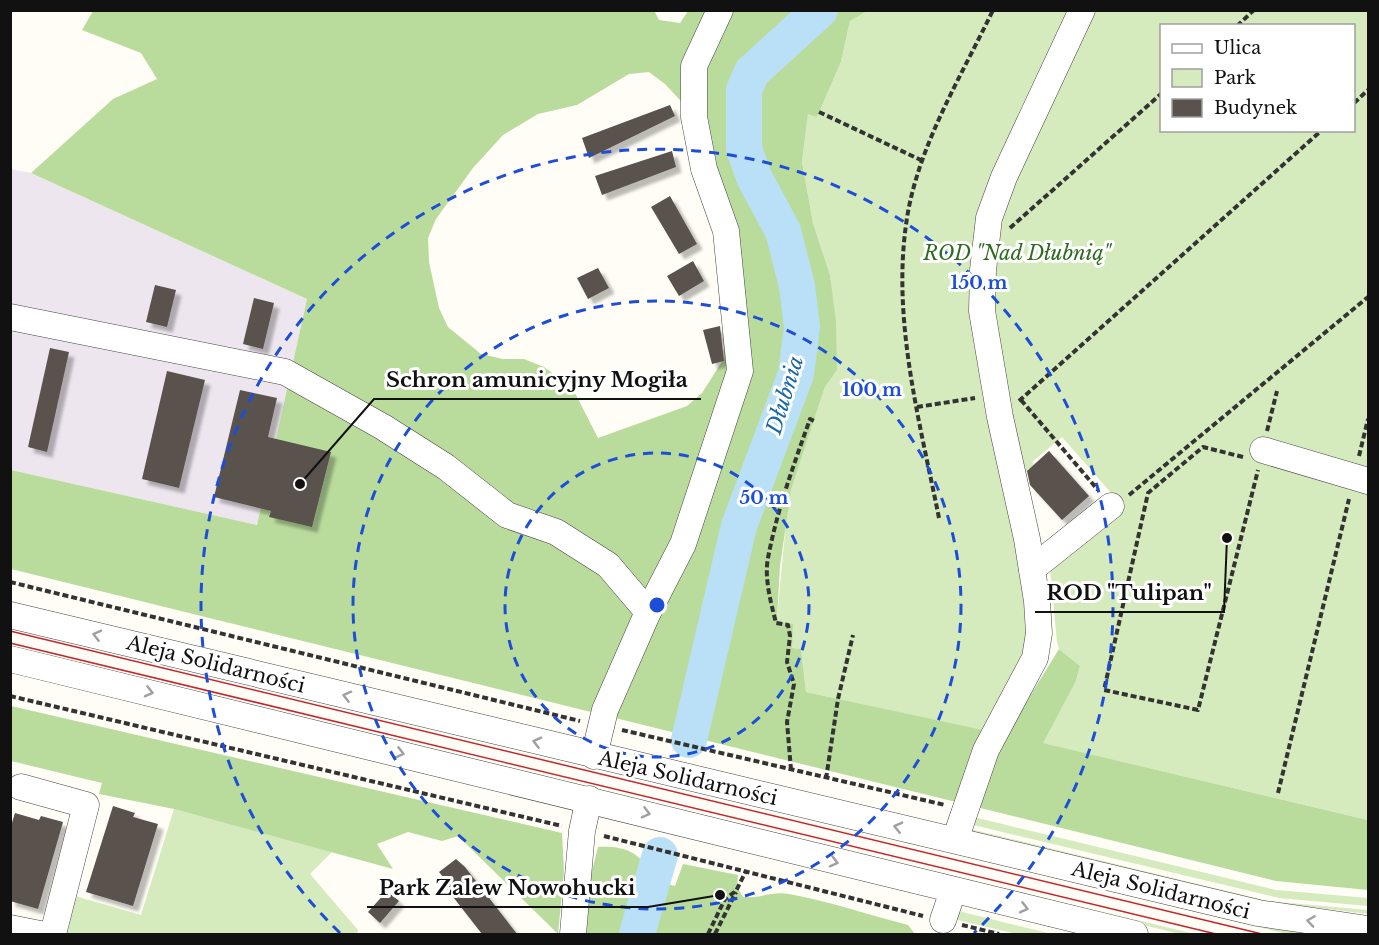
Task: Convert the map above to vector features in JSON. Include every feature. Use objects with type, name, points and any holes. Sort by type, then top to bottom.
[{"type":"street","points":[[594,756],[605,710],[648,612],[683,544],[740,371],[726,231],[704,169],[694,117],[694,66],[720,10]]},
{"type":"street","points":[[955,840],[986,750],[1035,658],[1039,633],[1032,569],[1006,404],[982,311],[989,218],[1004,177],[1082,10]]},
{"type":"street","points":[[10,317],[285,372],[383,427],[446,467],[507,515],[556,531],[608,565],[648,612]]},
{"type":"street","points":[[1262,456],[1361,479]]},
{"type":"street","points":[[1032,569],[1115,504]]},
{"type":"street","name":"Aleja Solidarności","points":[[10,615],[1258,914],[1368,928]]},
{"type":"street","points":[[10,658],[1135,934]]},
{"type":"street","points":[[21,787],[86,805],[52,934]]},
{"type":"street","points":[[573,934],[582,831],[589,799]]},
{"type":"street","points":[[942,920],[953,891]]},
{"type":"street","points":[[10,928],[40,934]]},
{"type":"path","points":[[939,518],[917,407],[909,379],[903,276],[909,210],[923,160],[993,10]]},
{"type":"path","points":[[1239,24],[1254,10]]},
{"type":"path","points":[[1355,101],[1368,90]]},
{"type":"path","points":[[986,250],[1160,94]]},
{"type":"path","points":[[819,112],[923,160]]},
{"type":"path","points":[[917,407],[1006,404],[1320,132]]},
{"type":"path","points":[[1006,404],[1115,504],[1368,297]]},
{"type":"path","points":[[1262,456],[1203,447],[1148,493],[1104,690],[1198,710],[1262,456],[1277,391]]},
{"type":"path","points":[[791,770],[787,722],[795,684],[787,662],[790,636],[788,625],[776,622],[768,578],[768,558],[810,419],[816,422]]},
{"type":"path","points":[[1278,793],[1361,479],[1368,419]]},
{"type":"path","points":[[10,582],[582,721]]},
{"type":"path","points":[[826,779],[838,699],[853,635]]},
{"type":"path","points":[[10,696],[569,828]]},
{"type":"path","points":[[610,727],[947,806]]},
{"type":"path","points":[[594,833],[999,934]]},
{"type":"path","points":[[715,934],[746,871]]},
{"type":"path","points":[[708,934],[725,899],[736,891]]},
{"type":"shaded area","points":[[11,169],[31,173],[307,299],[257,525],[11,470]]},
{"type":"green space","points":[[654,10],[659,20],[680,23],[688,11],[867,11],[850,21],[841,62],[817,117],[808,114],[802,162],[813,223],[830,275],[836,322],[837,370],[825,387],[791,490],[780,566],[777,618],[779,622],[793,624],[792,648],[801,649],[806,692],[1006,735],[1059,649],[1080,666],[1076,681],[1043,743],[1368,820],[1368,890],[1276,881],[11,569],[11,470],[257,525],[307,299],[31,173],[113,99],[157,79],[141,53],[82,30],[93,11]],"holes":[[[649,72],[665,84],[691,112],[733,260],[723,360],[702,393],[687,406],[598,438],[576,395],[562,380],[544,367],[524,359],[503,359],[481,354],[448,327],[439,308],[429,262],[428,238],[436,219],[473,168],[503,135],[538,114],[577,105],[629,74]]]},
{"type":"green space","name":"ROD \"Nad Dłubnią\"","points":[[867,10],[1368,11],[1368,820],[1042,743],[1076,681],[1080,666],[1059,649],[1050,569],[1119,502],[1062,437],[1032,462],[1034,465],[1024,474],[1029,642],[984,731],[806,692],[801,649],[792,648],[777,618],[787,512],[791,490],[825,387],[837,370],[830,275],[813,223],[802,162],[808,113],[817,117],[841,62],[850,21]]},
{"type":"green space","points":[[11,706],[562,833],[564,872],[558,934],[458,836],[442,841],[408,832],[377,844],[393,869],[174,809],[99,794],[102,783],[11,761]]},
{"type":"green space","points":[[712,795],[1273,928],[1328,934],[1287,934]]},
{"type":"green space","points":[[174,809],[332,852],[310,874],[358,930],[357,934],[63,934],[75,896],[141,915]]},
{"type":"green space","points":[[969,816],[1276,890],[1368,898],[1368,906],[1279,898],[969,824]]},
{"type":"green space","points":[[728,822],[1195,934],[1180,934]]},
{"type":"green space","points":[[970,829],[1268,901],[1368,910],[1368,914],[1269,902],[970,831]]},
{"type":"green space","points":[[598,847],[628,851],[637,856],[656,877],[675,886],[683,864],[738,875],[737,887],[743,897],[783,893],[804,897],[908,925],[915,934],[582,934],[583,906]]},
{"type":"green space","points":[[954,910],[1052,934],[1017,934],[949,918]]},
{"type":"building","points":[[670,105],[675,116],[589,158],[582,138]]},
{"type":"building","points":[[672,151],[676,167],[602,195],[595,176]]},
{"type":"building","points":[[670,196],[697,244],[679,254],[651,207]]},
{"type":"building","points":[[693,261],[704,281],[679,296],[667,276]]},
{"type":"building","points":[[598,268],[609,288],[588,299],[577,278]]},
{"type":"building","points":[[155,285],[176,290],[167,327],[146,322]]},
{"type":"building","points":[[254,298],[274,303],[263,349],[243,344]]},
{"type":"building","points":[[720,326],[724,361],[712,364],[703,330]]},
{"type":"building","points":[[50,348],[69,352],[47,452],[28,447]]},
{"type":"building","points":[[167,371],[205,380],[179,488],[142,479]]},
{"type":"building","points":[[240,390],[277,398],[268,437],[331,452],[312,527],[269,517],[271,511],[214,497]]},
{"type":"building","points":[[1049,451],[1089,496],[1062,520],[1030,485],[1027,471]]},
{"type":"building","points":[[113,806],[135,813],[133,817],[158,824],[133,906],[86,892]]},
{"type":"building","points":[[15,813],[39,820],[41,816],[63,822],[38,909],[10,901],[10,829]]},
{"type":"building","points":[[456,859],[465,867],[517,934],[482,934],[443,884],[447,882],[439,872]]},
{"type":"building","points":[[387,891],[399,901],[380,923],[368,912]]},
{"type":"waterway","name":"Dłubnia","points":[[689,740],[739,526],[796,374],[802,327],[797,286],[783,231],[754,177],[744,149],[744,90],[752,72],[820,10]]},
{"type":"waterway","name":"Dłubnia","points":[[637,934],[660,855]]},
{"type":"tram line","points":[[10,631],[1262,934]]},
{"type":"tram line","points":[[10,643],[1216,934]]},
{"type":"place","name":"Schron amunicyjny Mogiła","points":[[300,484]]},
{"type":"place","name":"ROD \"Tulipan\"","points":[[1227,538]]},
{"type":"place","name":"Park Zalew Nowohucki","points":[[720,895]]}]
